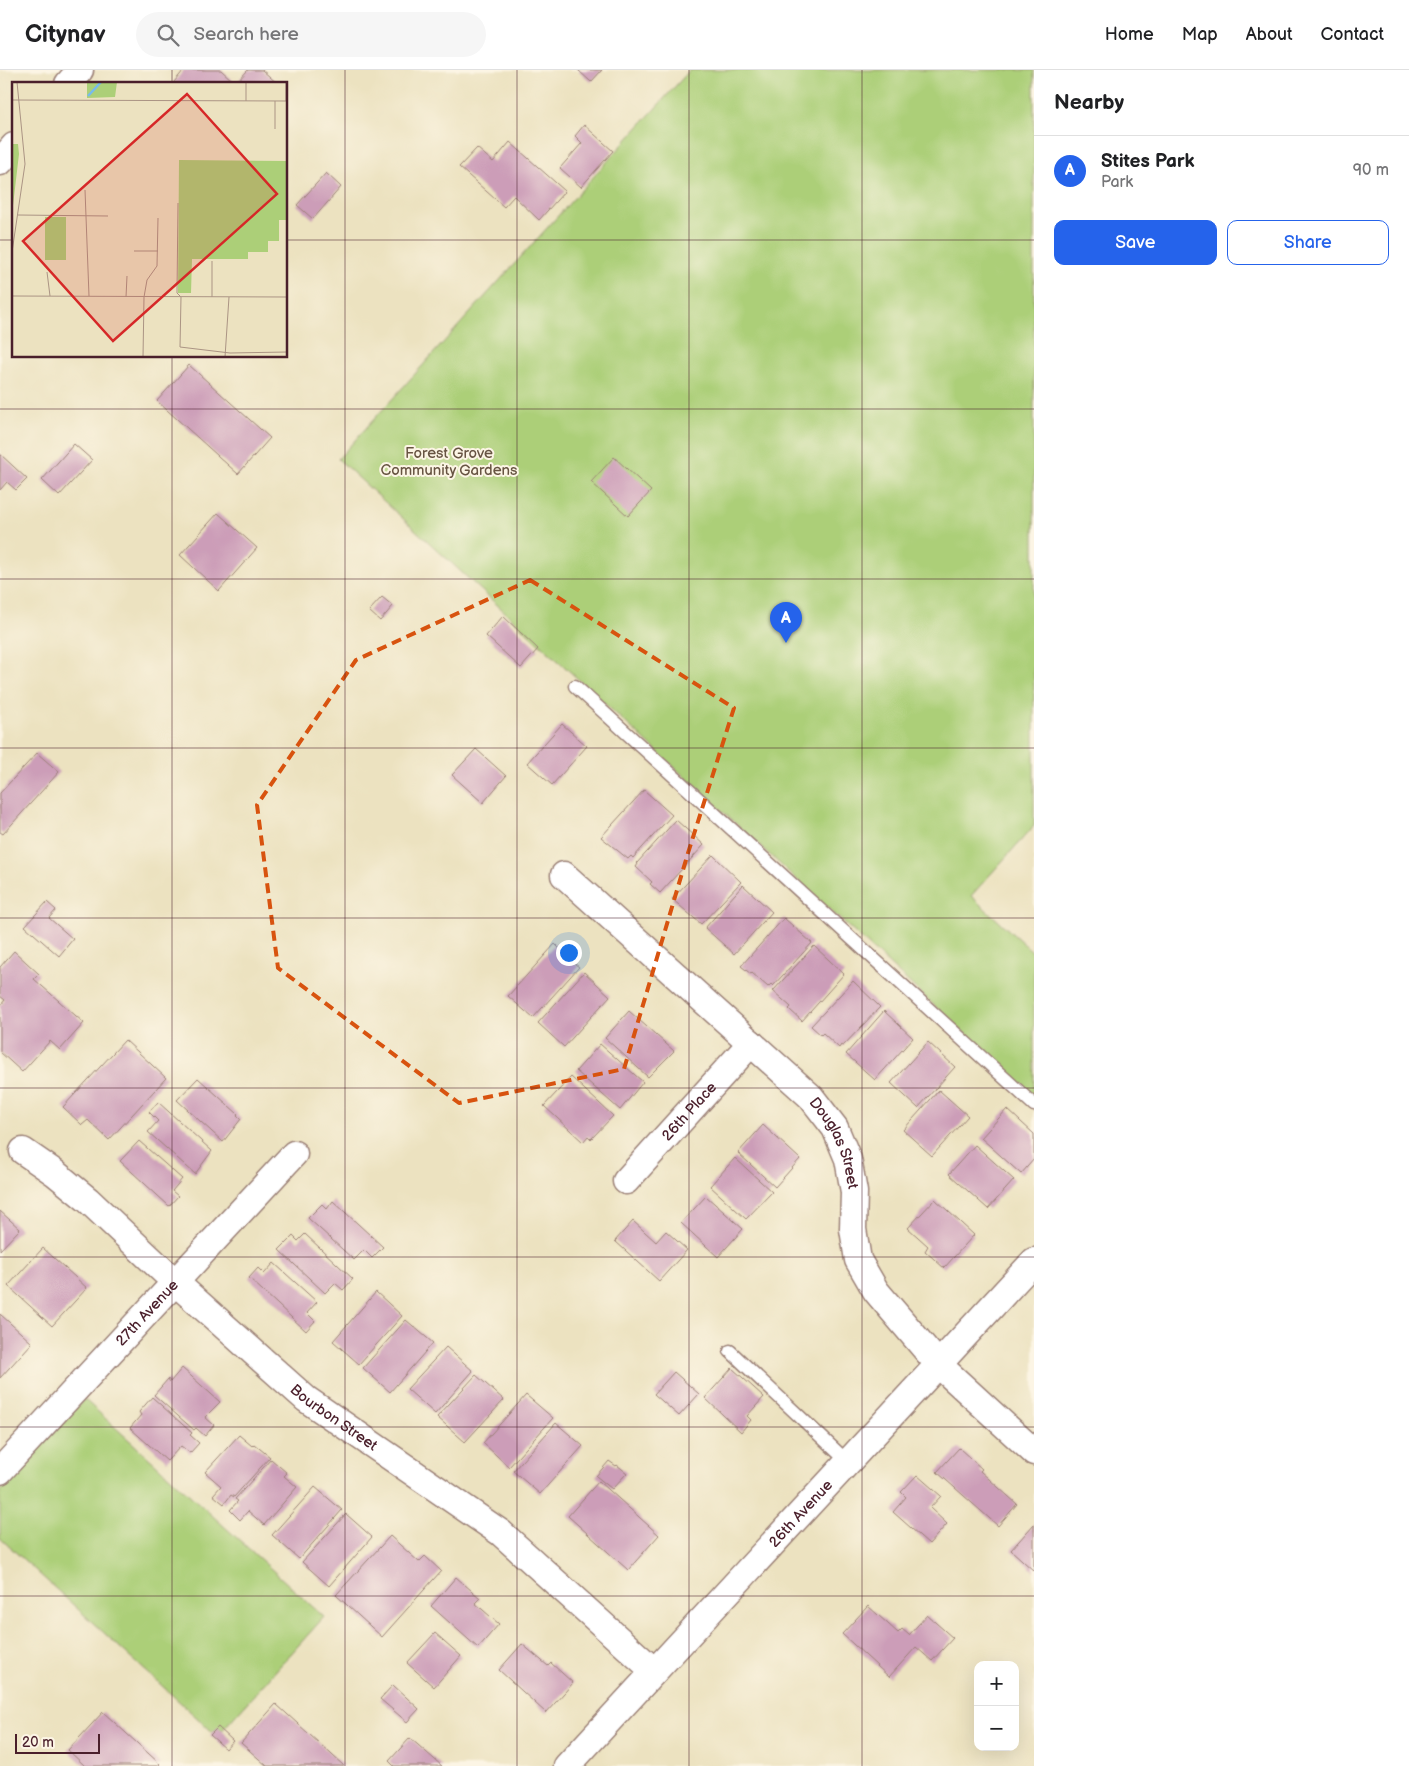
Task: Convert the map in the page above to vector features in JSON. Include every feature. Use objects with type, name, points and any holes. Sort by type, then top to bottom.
[{"type":"street","points":[[70,82],[80,70]]},
{"type":"street","points":[[0,162],[12,148]]},
{"type":"street","name":"Douglas Street","points":[[564,875],[811,1097],[834,1128],[848,1159],[854,1192],[853,1229],[858,1260],[876,1291],[939,1365],[1034,1452]]},
{"type":"street","name":"26th Place","points":[[626,1181],[751,1043]]},
{"type":"street","name":"Bourbon Street","points":[[23,1151],[55,1173],[88,1200],[175,1282],[306,1399],[501,1533],[654,1671]]},
{"type":"street","name":"27th Avenue","points":[[0,1471],[294,1154]]},
{"type":"street","name":"26th Avenue","points":[[566,1766],[939,1365],[1034,1260]]},
{"type":"lane","points":[[575,686],[1034,1106]]},
{"type":"lane","points":[[730,1350],[848,1462]]},
{"type":"highlighted area","points":[[530,580],[734,708],[688,853],[624,1069],[459,1103],[278,968],[257,805],[356,660]]},
{"type":"green space","name":"Forest Grove Community Gardens","points":[[690,70],[1034,70],[1034,826],[971,896],[1034,953],[1034,1097],[338,459]]},
{"type":"green space","points":[[84,1399],[324,1617],[217,1736],[0,1538],[0,1491]]},
{"type":"building","points":[[184,70],[221,70],[233,81],[232,82],[174,82]]},
{"type":"building","points":[[248,70],[262,70],[276,82],[237,82]]},
{"type":"building","points":[[578,70],[602,70],[591,82]]},
{"type":"building","points":[[584,125],[613,151],[581,187],[560,168],[582,143],[575,136]]},
{"type":"building","points":[[510,142],[565,191],[539,220],[514,196],[504,207],[459,167],[477,148],[493,162]]},
{"type":"building","points":[[326,173],[341,187],[313,219],[297,205]]},
{"type":"building","points":[[189,365],[270,438],[238,474],[157,401]]},
{"type":"building","points":[[74,444],[92,460],[59,496],[42,480]]},
{"type":"building","points":[[0,454],[27,479],[16,490],[7,482],[0,490]]},
{"type":"building","points":[[614,457],[651,491],[628,516],[591,482]]},
{"type":"building","points":[[218,513],[257,548],[219,591],[180,555]]},
{"type":"building","points":[[382,597],[393,606],[380,621],[369,611]]},
{"type":"building","points":[[503,616],[538,649],[521,668],[486,636]]},
{"type":"building","points":[[562,724],[587,746],[552,785],[527,763]]},
{"type":"building","points":[[476,749],[506,776],[483,803],[452,775]]},
{"type":"building","points":[[37,753],[59,772],[3,834],[0,832],[0,793]]},
{"type":"building","points":[[644,790],[672,815],[633,858],[631,856],[628,859],[601,837]]},
{"type":"building","points":[[676,820],[704,845],[660,893],[650,884],[652,882],[636,867],[637,863]]},
{"type":"building","points":[[713,855],[741,882],[701,924],[672,899]]},
{"type":"building","points":[[743,885],[772,912],[734,954],[705,928]]},
{"type":"building","points":[[47,902],[56,910],[49,918],[73,939],[59,956],[25,926]]},
{"type":"building","points":[[784,918],[812,943],[773,986],[771,984],[768,987],[741,966]]},
{"type":"building","points":[[555,944],[563,952],[562,954],[579,967],[533,1018],[508,996]]},
{"type":"building","points":[[814,946],[844,974],[802,1021],[789,1009],[791,1007],[773,991]]},
{"type":"building","points":[[14,951],[39,974],[34,979],[84,1023],[60,1050],[50,1041],[22,1072],[0,1052],[0,1006],[5,1000],[0,996],[0,967]]},
{"type":"building","points":[[584,972],[610,996],[564,1047],[538,1023]]},
{"type":"building","points":[[853,981],[880,1007],[839,1048],[823,1033],[821,1035],[811,1026]]},
{"type":"building","points":[[629,1011],[674,1051],[648,1077],[605,1038]]},
{"type":"building","points":[[884,1011],[913,1038],[875,1080],[846,1054]]},
{"type":"building","points":[[125,1040],[166,1078],[109,1140],[88,1120],[82,1125],[63,1107]]},
{"type":"building","points":[[928,1042],[955,1067],[918,1108],[891,1083]]},
{"type":"building","points":[[600,1044],[643,1082],[620,1110],[576,1071]]},
{"type":"building","points":[[571,1077],[613,1116],[591,1139],[588,1136],[583,1142],[544,1106]]},
{"type":"building","points":[[198,1078],[238,1114],[241,1119],[223,1142],[177,1100]]},
{"type":"building","points":[[939,1090],[968,1116],[932,1156],[903,1130]]},
{"type":"building","points":[[158,1102],[212,1151],[195,1174],[148,1132],[158,1121],[149,1112]]},
{"type":"building","points":[[1007,1109],[1034,1134],[1034,1159],[1021,1174],[981,1138]]},
{"type":"building","points":[[763,1125],[800,1159],[775,1187],[738,1153]]},
{"type":"building","points":[[139,1141],[182,1179],[172,1191],[178,1196],[169,1206],[120,1161]]},
{"type":"building","points":[[975,1145],[1014,1180],[988,1209],[949,1174]]},
{"type":"building","points":[[735,1158],[772,1192],[746,1219],[710,1186]]},
{"type":"building","points":[[706,1196],[743,1229],[718,1257],[681,1223]]},
{"type":"building","points":[[935,1199],[974,1235],[944,1268],[925,1251],[928,1246],[908,1228]]},
{"type":"building","points":[[333,1201],[383,1247],[372,1258],[364,1250],[354,1260],[308,1218],[322,1204],[327,1209]]},
{"type":"building","points":[[0,1211],[20,1229],[0,1250]]},
{"type":"building","points":[[633,1221],[656,1242],[666,1231],[687,1250],[659,1281],[615,1241]]},
{"type":"building","points":[[305,1234],[353,1279],[343,1290],[335,1283],[325,1293],[279,1250],[293,1236],[298,1241]]},
{"type":"building","points":[[43,1248],[87,1288],[52,1326],[8,1286]]},
{"type":"building","points":[[274,1263],[317,1302],[307,1313],[315,1321],[306,1331],[249,1278],[258,1268],[264,1274]]},
{"type":"building","points":[[376,1292],[402,1316],[359,1364],[333,1341]]},
{"type":"building","points":[[0,1314],[32,1343],[0,1378]]},
{"type":"building","points":[[406,1320],[433,1343],[390,1392],[363,1368]]},
{"type":"building","points":[[446,1347],[473,1371],[435,1414],[407,1389]]},
{"type":"building","points":[[182,1368],[220,1402],[205,1417],[214,1425],[205,1436],[196,1428],[194,1430],[154,1395],[168,1379],[170,1382]]},
{"type":"building","points":[[732,1368],[764,1397],[747,1416],[751,1420],[741,1432],[705,1398]]},
{"type":"building","points":[[674,1372],[699,1394],[679,1416],[654,1394]]},
{"type":"building","points":[[476,1375],[504,1400],[465,1442],[437,1417]]},
{"type":"building","points":[[526,1395],[553,1418],[509,1467],[483,1443]]},
{"type":"building","points":[[152,1397],[192,1433],[190,1435],[199,1443],[190,1453],[181,1446],[167,1461],[130,1428],[141,1415],[139,1412]]},
{"type":"building","points":[[556,1423],[583,1446],[540,1494],[513,1471]]},
{"type":"building","points":[[239,1435],[270,1457],[234,1497],[231,1495],[224,1504],[213,1495],[221,1486],[205,1472]]},
{"type":"building","points":[[959,1448],[982,1469],[980,1471],[1017,1504],[998,1526],[937,1472]]},
{"type":"building","points":[[271,1459],[287,1473],[284,1476],[297,1487],[264,1525],[248,1511],[240,1520],[230,1510],[238,1501],[235,1499]]},
{"type":"building","points":[[609,1461],[627,1473],[612,1489],[596,1476]]},
{"type":"building","points":[[917,1475],[941,1496],[930,1508],[947,1524],[929,1544],[893,1512],[906,1497],[901,1492]]},
{"type":"building","points":[[599,1481],[659,1535],[628,1570],[568,1516]]},
{"type":"building","points":[[315,1487],[342,1510],[299,1559],[272,1535]]},
{"type":"building","points":[[346,1514],[372,1537],[329,1586],[302,1562]]},
{"type":"building","points":[[1034,1524],[1034,1571],[1011,1550]]},
{"type":"building","points":[[390,1536],[419,1562],[425,1556],[441,1571],[382,1637],[336,1595]]},
{"type":"building","points":[[456,1577],[480,1598],[475,1603],[499,1624],[478,1648],[431,1606]]},
{"type":"building","points":[[868,1606],[898,1633],[902,1629],[909,1635],[927,1615],[953,1638],[932,1661],[916,1647],[889,1677],[842,1634]]},
{"type":"building","points":[[435,1633],[461,1656],[434,1687],[407,1663]]},
{"type":"building","points":[[522,1644],[548,1666],[551,1663],[573,1683],[546,1713],[499,1670]]},
{"type":"building","points":[[393,1685],[419,1709],[407,1722],[380,1699]]},
{"type":"building","points":[[276,1704],[344,1766],[267,1766],[241,1743]]},
{"type":"building","points":[[103,1712],[160,1764],[158,1766],[85,1766],[68,1750]]},
{"type":"building","points":[[218,1727],[233,1741],[226,1749],[210,1735]]},
{"type":"building","points":[[410,1738],[442,1766],[394,1766],[389,1761]]},
{"type":"place","name":"Stites Park","points":[[786,643]]}]
